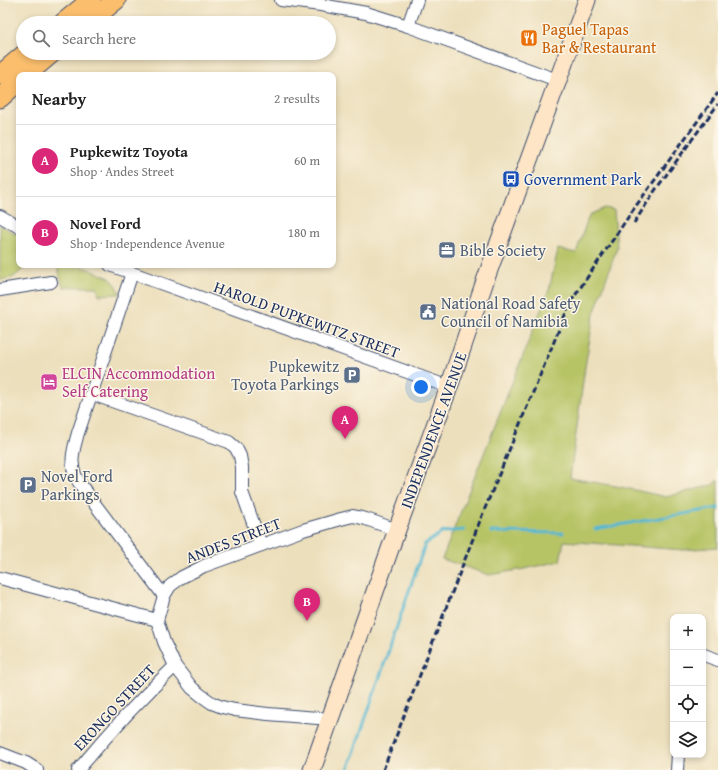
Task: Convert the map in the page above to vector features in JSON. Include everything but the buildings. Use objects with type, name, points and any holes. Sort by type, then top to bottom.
[{"type":"main road","points":[[61,16],[80,0]]},
{"type":"main road","points":[[72,16],[91,0]]},
{"type":"main road","points":[[97,16],[116,0]]},
{"type":"main road","name":"INDEPENDENCE AVENUE","points":[[312,770],[449,387],[485,281],[587,0]]},
{"type":"main road","points":[[0,62],[16,50]]},
{"type":"main road","points":[[0,75],[18,60]]},
{"type":"main road","points":[[30,72],[44,60]]},
{"type":"main road","points":[[0,98],[16,84]]},
{"type":"street","points":[[281,0],[366,12],[557,80]]},
{"type":"street","points":[[408,26],[417,0]]},
{"type":"street","points":[[0,216],[16,225]]},
{"type":"street","name":"HAROLD PUPKEWITZ STREET","points":[[118,268],[449,387]]},
{"type":"street","points":[[132,273],[78,433],[72,456],[72,466],[76,478],[85,491],[164,596]]},
{"type":"street","points":[[0,290],[51,282]]},
{"type":"street","points":[[92,394],[229,442],[236,448],[240,456],[242,467],[242,492],[261,545]]},
{"type":"street","name":"ANDES STREET","points":[[157,620],[164,596],[170,586],[182,577],[204,566],[303,530],[353,516],[397,530]]},
{"type":"street","points":[[0,578],[157,620],[164,642],[175,666],[192,688],[212,703],[235,710],[330,719]]},
{"type":"street","points":[[706,656],[718,660]]},
{"type":"street","name":"ERONGO STREET","points":[[78,770],[103,740],[175,666]]},
{"type":"street","points":[[0,753],[26,763],[37,770]]},
{"type":"street","points":[[677,770],[678,758]]},
{"type":"green space","points":[[605,208],[614,210],[617,248],[594,314],[585,367],[570,478],[666,497],[712,485],[718,480],[718,547],[684,550],[564,541],[560,561],[489,575],[442,559],[549,290],[558,249],[576,253],[589,215]]},
{"type":"green space","points":[[0,225],[16,234],[16,268],[25,268],[12,278],[0,280]]},
{"type":"green space","points":[[58,268],[86,268],[110,278],[117,286],[120,294],[99,295],[97,287],[63,287]]},
{"type":"waterway","points":[[595,529],[718,508]]},
{"type":"waterway","points":[[348,770],[425,544],[443,532],[464,530]]},
{"type":"waterway","points":[[491,532],[563,533]]},
{"type":"railway","points":[[383,770],[481,518],[570,303],[633,210],[718,93]]},
{"type":"railway","points":[[634,223],[656,189],[718,104]]},
{"type":"place","name":"Paguel Tapas Bar & Restaurant","points":[[529,38]]},
{"type":"place","name":"Government Park","points":[[511,179]]},
{"type":"place","name":"Bible Society","points":[[447,250]]},
{"type":"place","name":"National Road Safety Council of Namibia","points":[[428,312]]},
{"type":"place","name":"Pupkewitz Toyota Parkings","points":[[352,375]]},
{"type":"place","name":"ELCIN Accommodation Self Catering","points":[[49,382]]},
{"type":"place","name":"Pupkewitz Toyota","points":[[345,439]]},
{"type":"place","name":"Novel Ford Parkings","points":[[28,485]]},
{"type":"place","name":"Novel Ford","points":[[307,621]]}]
